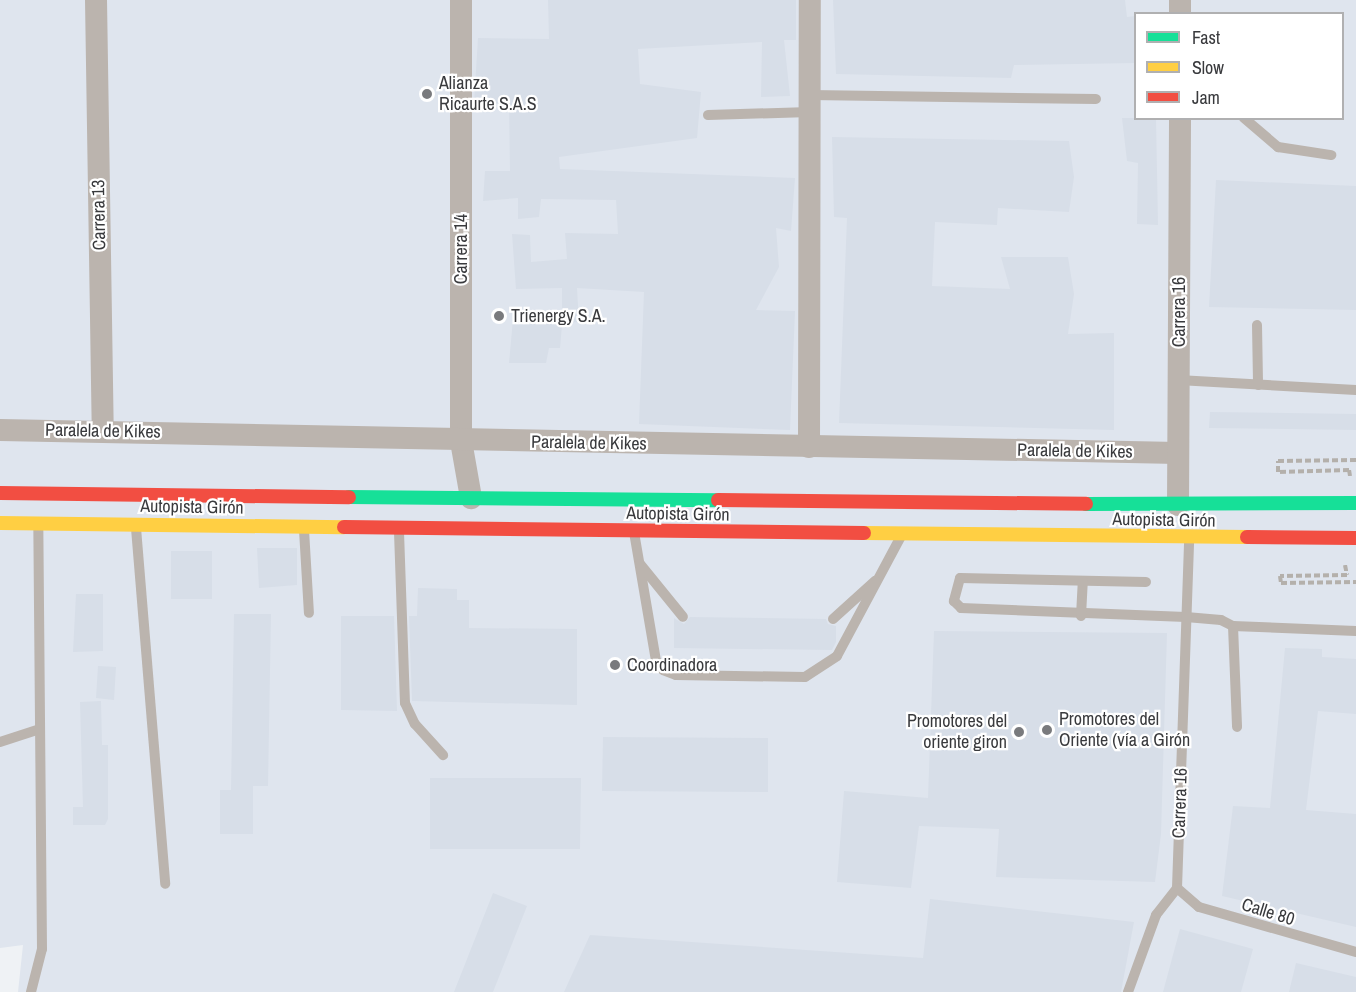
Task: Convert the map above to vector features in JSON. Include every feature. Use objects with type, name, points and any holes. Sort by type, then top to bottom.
[{"type":"highway","name":"Autopista Girón","points":[[0,493],[1178,506],[1356,503]]},
{"type":"highway","name":"Autopista Girón","points":[[0,523],[902,535],[1356,538]]},
{"type":"street","name":"Carrera 13","points":[[96,0],[103,430]]},
{"type":"street","name":"Carrera 14","points":[[462,0],[461,441],[471,498]]},
{"type":"street","points":[[809,447],[810,0]]},
{"type":"street","name":"Carrera 16","points":[[1178,506],[1179,120]]},
{"type":"street","name":"Paralela de Kikes","points":[[0,430],[103,430],[461,441],[1178,453]]},
{"type":"lane","points":[[708,115],[810,104],[1096,99]]},
{"type":"lane","points":[[1246,120],[1278,147],[1331,155]]},
{"type":"lane","points":[[1257,326],[1258,385]]},
{"type":"lane","points":[[1178,380],[1356,390]]},
{"type":"lane","points":[[31,992],[42,949],[38,523]]},
{"type":"lane","points":[[135,524],[165,885]]},
{"type":"lane","points":[[304,527],[309,613]]},
{"type":"lane","points":[[398,529],[405,703],[415,724],[443,755]]},
{"type":"lane","points":[[634,532],[656,661],[663,670],[676,675],[805,677],[825,668],[837,656],[902,535]]},
{"type":"lane","name":"Carrera 16","points":[[1177,888],[1189,538]]},
{"type":"lane","points":[[640,564],[682,617]]},
{"type":"lane","points":[[832,619],[880,575]]},
{"type":"lane","points":[[1146,582],[960,578],[954,601],[961,608],[1081,616],[1186,617],[1221,620],[1233,626],[1356,631]]},
{"type":"lane","points":[[1081,616],[1083,580]]},
{"type":"lane","points":[[1233,626],[1237,727]]},
{"type":"lane","points":[[0,742],[40,729]]},
{"type":"lane","points":[[1128,992],[1156,915],[1177,888]]},
{"type":"lane","name":"Calle 80","points":[[1177,888],[1199,907],[1356,952]]},
{"type":"path","points":[[1340,480],[1350,480],[1349,470],[1278,472],[1278,461],[1356,460]]},
{"type":"path","points":[[1336,565],[1347,565],[1347,575],[1280,576],[1281,584],[1356,582]]},
{"type":"shaded area","points":[[0,0],[1356,0],[1356,992],[18,992],[23,945],[0,948]]},
{"type":"building","points":[[548,0],[796,0],[796,40],[784,40],[790,96],[761,97],[762,42],[638,49],[640,84],[701,92],[697,138],[559,157],[560,169],[795,178],[791,231],[776,228],[779,267],[756,310],[795,311],[790,430],[639,424],[644,292],[577,288],[579,322],[562,323],[562,288],[516,289],[512,234],[530,235],[531,262],[567,259],[565,233],[618,234],[616,200],[541,199],[539,217],[518,219],[518,198],[483,201],[485,171],[510,171],[509,104],[474,103],[478,38],[549,39]]},
{"type":"building","points":[[833,0],[1125,0],[1127,17],[1134,16],[1134,63],[1014,65],[1011,78],[836,74]]},
{"type":"building","points":[[1122,118],[1156,120],[1158,225],[1137,224],[1138,163],[1127,161]]},
{"type":"building","points":[[832,137],[1069,141],[1074,177],[1069,212],[998,208],[997,225],[935,222],[932,286],[1010,289],[1001,257],[1068,257],[1074,294],[1068,334],[1114,333],[1114,430],[839,423],[847,218],[834,217]]},
{"type":"building","points":[[1216,180],[1356,186],[1356,310],[1209,307]]},
{"type":"building","points":[[513,319],[562,325],[560,348],[549,348],[546,363],[509,363]]},
{"type":"building","points":[[1210,412],[1356,414],[1356,430],[1209,428]]},
{"type":"building","points":[[257,548],[297,548],[297,585],[259,588]]},
{"type":"building","points":[[171,551],[212,551],[212,599],[171,599]]},
{"type":"building","points":[[418,588],[457,589],[457,600],[469,600],[469,628],[577,629],[577,705],[412,701],[409,616],[417,616]]},
{"type":"building","points":[[76,594],[103,594],[103,651],[73,652]]},
{"type":"building","points":[[234,614],[271,614],[268,786],[253,786],[253,834],[220,834],[220,790],[231,790]]},
{"type":"building","points":[[341,616],[394,616],[397,711],[341,710]]},
{"type":"building","points":[[690,617],[826,619],[828,624],[836,626],[836,642],[832,650],[674,648],[674,618],[684,624]]},
{"type":"building","name":"Promotores del Oriente (vía a Girón","points":[[934,631],[1167,633],[1161,834],[1155,882],[996,877],[999,829],[919,826],[911,888],[837,882],[844,791],[928,798]]},
{"type":"building","points":[[1285,648],[1322,649],[1322,657],[1356,659],[1356,714],[1318,711],[1306,810],[1356,814],[1356,927],[1222,896],[1233,806],[1270,808]]},
{"type":"building","points":[[98,666],[116,667],[114,700],[96,698]]},
{"type":"building","points":[[101,701],[102,745],[108,745],[108,819],[105,825],[73,825],[73,807],[83,807],[80,702]]},
{"type":"building","points":[[603,737],[768,738],[768,792],[602,791]]},
{"type":"building","points":[[430,778],[581,778],[580,849],[430,849]]},
{"type":"building","points":[[493,893],[527,906],[493,992],[454,992]]},
{"type":"building","points":[[930,899],[1134,922],[1121,992],[564,992],[590,935],[923,958]]},
{"type":"building","points":[[1180,929],[1253,949],[1241,992],[1163,992]]},
{"type":"building","points":[[1296,963],[1356,977],[1356,992],[1289,992]]},
{"type":"traffic: fast","points":[[349,497],[718,500]]},
{"type":"traffic: fast","points":[[1086,504],[1356,503]]},
{"type":"traffic: slow","points":[[0,523],[344,527]]},
{"type":"traffic: slow","points":[[864,533],[1247,537]]},
{"type":"traffic: jam","points":[[0,493],[349,497]]},
{"type":"traffic: jam","points":[[718,500],[1086,504]]},
{"type":"traffic: jam","points":[[344,527],[864,533]]},
{"type":"traffic: jam","points":[[1247,537],[1356,538]]},
{"type":"place","name":"Alianza Ricaurte S.A.S","points":[[427,94]]},
{"type":"place","name":"Trienergy S.A.","points":[[499,316]]},
{"type":"place","name":"Coordinadora","points":[[615,665]]},
{"type":"place","name":"Promotores del Oriente (vía a Girón","points":[[1047,730]]},
{"type":"place","name":"Promotores del oriente giron","points":[[1019,732]]}]
